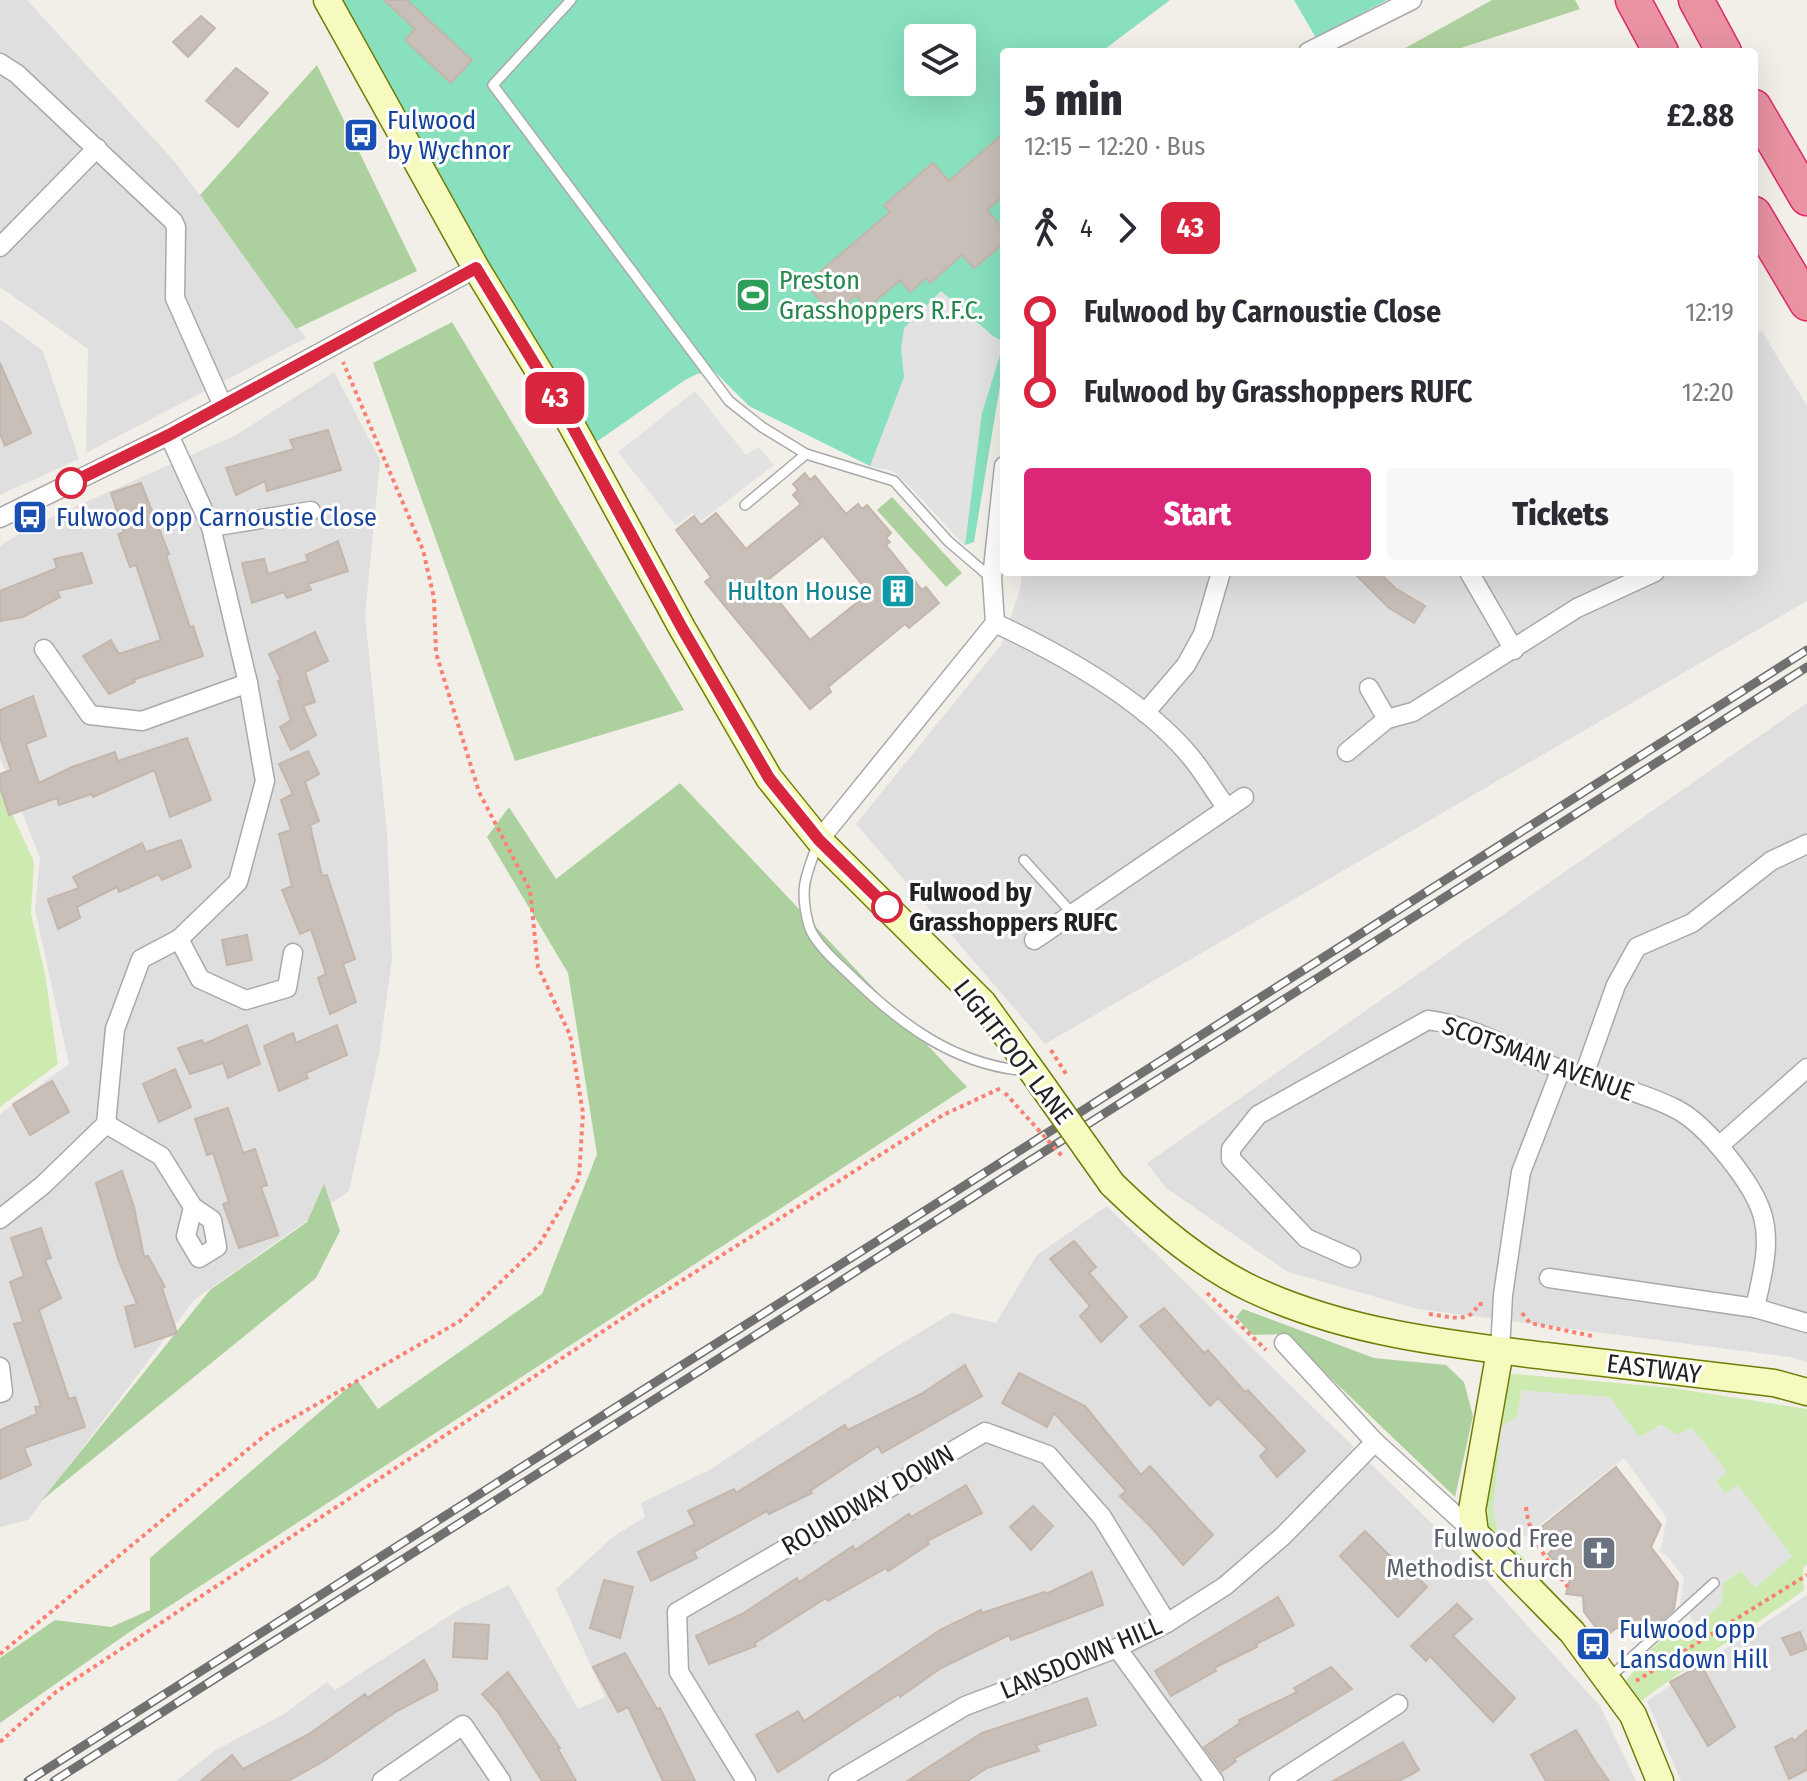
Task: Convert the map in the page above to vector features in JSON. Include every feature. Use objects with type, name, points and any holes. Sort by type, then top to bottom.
[{"type":"highway","points":[[1633,0],[1659,48]]},
{"type":"highway","points":[[1696,0],[1722,48]]},
{"type":"highway","points":[[1758,114],[1807,198]]},
{"type":"highway","points":[[1758,221],[1807,303]]},
{"type":"main road","name":"LIGHTFOOT LANE","points":[[327,0],[476,268],[571,424],[682,628],[769,778],[819,840],[1038,1060],[1112,1184],[1141,1212],[1216,1267],[1252,1289],[1356,1326],[1500,1351]]},
{"type":"main road","name":"EASTWAY","points":[[1500,1351],[1774,1383],[1807,1392]]},
{"type":"main road","points":[[1500,1351],[1472,1510],[1475,1533],[1572,1632],[1633,1715],[1660,1781]]},
{"type":"street","points":[[1316,48],[1412,0]]},
{"type":"street","points":[[0,63],[17,74],[173,221],[176,227],[175,298],[223,406]]},
{"type":"street","points":[[0,247],[97,148]]},
{"type":"street","points":[[1,514],[169,435],[476,268]]},
{"type":"street","points":[[0,1219],[43,1185],[106,1124],[115,1029],[141,959],[179,939],[238,882],[265,781],[248,683],[211,527],[169,435]]},
{"type":"street","points":[[819,840],[995,623],[992,578],[1000,503]]},
{"type":"street","points":[[211,527],[311,511]]},
{"type":"street","points":[[1145,713],[1186,665],[1203,634],[1220,576]]},
{"type":"street","points":[[1471,576],[1514,650]]},
{"type":"street","points":[[1347,752],[1387,719],[1413,712],[1577,608],[1646,576]]},
{"type":"street","points":[[995,623],[1045,646],[1145,713],[1193,759],[1226,807]]},
{"type":"street","points":[[44,649],[90,715],[142,721],[248,683]]},
{"type":"street","points":[[1369,688],[1387,719]]},
{"type":"street","points":[[1034,940],[1244,797]]},
{"type":"street","points":[[1584,1075],[1616,985],[1637,947],[1692,923],[1771,861],[1807,844]]},
{"type":"street","points":[[179,939],[200,979],[246,1000],[287,988],[293,953]]},
{"type":"street","name":"SCOTSMAN AVENUE","points":[[1351,1258],[1306,1238],[1231,1159],[1231,1149],[1258,1115],[1428,1020],[1449,1023],[1561,1069],[1678,1110],[1719,1146],[1749,1188],[1763,1216],[1766,1247],[1755,1308]]},
{"type":"street","points":[[1719,1146],[1807,1068]]},
{"type":"street","points":[[1500,1351],[1503,1295],[1521,1172],[1561,1069]]},
{"type":"street","points":[[106,1124],[161,1156],[193,1207]]},
{"type":"street","points":[[1549,1278],[1755,1308],[1807,1323]]},
{"type":"street","points":[[1284,1343],[1375,1442],[1475,1533]]},
{"type":"street","points":[[0,1367],[3,1392],[0,1393]]},
{"type":"street","name":"ROUNDWAY DOWN","points":[[746,1781],[679,1672],[677,1612],[985,1432],[1048,1455],[1102,1517],[1167,1623]]},
{"type":"street","name":"LANSDOWN HILL","points":[[838,1781],[965,1706],[1117,1648],[1167,1623],[1237,1576],[1283,1536],[1375,1442]]},
{"type":"street","points":[[1117,1648],[1214,1781]]},
{"type":"street","points":[[1279,1781],[1398,1704]]},
{"type":"street","points":[[382,1781],[463,1725],[501,1781]]},
{"type":"lane","points":[[571,0],[493,85],[729,401],[762,427],[806,454],[894,481],[948,541],[992,578]]},
{"type":"lane","points":[[745,505],[806,454]]},
{"type":"lane","points":[[819,840],[802,886],[810,930],[838,964],[891,1015],[942,1048],[1003,1069],[1038,1060]]},
{"type":"lane","points":[[1024,860],[1072,913]]},
{"type":"lane","points":[[1612,1686],[1714,1583]]},
{"type":"path","points":[[0,1654],[269,1432],[460,1321],[539,1245],[579,1178],[583,1113],[570,1035],[538,967],[530,890],[479,792],[436,653],[434,598],[423,550],[336,345]]},
{"type":"path","points":[[1038,1060],[1051,1050]]},
{"type":"path","points":[[0,1742],[56,1692],[629,1314],[943,1115],[1003,1090],[1067,1162]]},
{"type":"path","points":[[1427,1314],[1467,1318],[1478,1304]]},
{"type":"path","points":[[1526,1507],[1528,1524],[1549,1563],[1568,1587]]},
{"type":"path","points":[[1612,1686],[1807,1575]]},
{"type":"shaded area","points":[[0,0],[27,0],[175,162],[306,338],[86,453],[88,349],[0,287]]},
{"type":"shaded area","points":[[941,291],[1000,340],[1000,355],[982,413],[965,545],[892,470],[870,466],[904,377],[901,349],[904,328]]},
{"type":"shaded area","points":[[0,319],[43,351],[79,459],[0,495]]},
{"type":"shaded area","points":[[1762,331],[1807,406],[1807,601],[1045,1044],[856,824],[1001,645],[1020,590],[1022,576],[1758,576],[1758,334]]},
{"type":"shaded area","points":[[334,372],[380,460],[365,616],[387,832],[392,959],[379,1054],[349,1191],[194,1300],[28,1520],[0,1527],[0,1114],[69,1064],[35,910],[40,857],[0,758],[0,546],[30,527],[236,435]]},
{"type":"shaded area","points":[[695,391],[746,455],[759,447],[774,465],[701,521],[693,513],[676,526],[618,452]]},
{"type":"shaded area","points":[[1807,703],[1807,1362],[1790,1357],[1418,1309],[1288,1272],[1166,1188],[1147,1163]]},
{"type":"shaded area","points":[[1107,1206],[1462,1553],[1600,1706],[1636,1781],[176,1781],[214,1751],[284,1714],[327,1682],[335,1690],[463,1607],[509,1585],[578,1709],[605,1697],[556,1589],[614,1536],[645,1517],[641,1503],[711,1469],[884,1354],[952,1313],[996,1323],[1037,1255]]},
{"type":"shaded area","points":[[1522,1390],[1610,1397],[1639,1437],[1662,1425],[1677,1435],[1692,1428],[1724,1467],[1726,1473],[1716,1481],[1725,1494],[1738,1485],[1792,1556],[1755,1588],[1740,1570],[1723,1583],[1721,1604],[1696,1624],[1680,1603],[1684,1578],[1668,1557],[1660,1552],[1667,1518],[1624,1458],[1513,1546],[1497,1529],[1493,1510],[1501,1426],[1517,1417]]},
{"type":"shaded area","points":[[1807,1595],[1807,1781],[1681,1781],[1647,1701]]},
{"type":"green space","name":"Preston Grasshoppers R.F.C.","points":[[340,0],[1170,0],[1106,48],[1000,48],[1000,386],[974,542],[965,545],[892,470],[870,466],[749,406],[715,372],[697,374],[592,445],[463,229]]},
{"type":"green space","points":[[1294,0],[1387,0],[1316,38]]},
{"type":"green space","points":[[1492,0],[1575,0],[1580,9],[1461,48],[1405,48]]},
{"type":"green space","points":[[317,65],[417,271],[296,329],[200,195]]},
{"type":"green space","points":[[452,322],[684,710],[515,761],[373,363]]},
{"type":"green space","points":[[892,497],[962,573],[946,587],[877,510]]},
{"type":"green space","points":[[680,783],[967,1087],[128,1633],[0,1723],[0,1658],[55,1620],[111,1627],[150,1610],[150,1558],[357,1380],[378,1409],[542,1294],[597,1154],[568,973],[487,837],[509,807],[556,879]]},
{"type":"green space","points":[[0,787],[34,862],[31,914],[45,974],[58,1064],[0,1107]]},
{"type":"green space","points":[[324,1184],[340,1231],[316,1278],[41,1501],[210,1290],[307,1222]]},
{"type":"green space","points":[[1243,1309],[1374,1358],[1446,1365],[1464,1382],[1473,1416],[1455,1497],[1293,1342],[1283,1334],[1253,1335],[1236,1317]]},
{"type":"green space","points":[[1516,1374],[1673,1388],[1807,1409],[1807,1564],[1803,1568],[1804,1590],[1641,1701],[1626,1681],[1651,1649],[1679,1625],[1696,1624],[1721,1604],[1723,1583],[1741,1570],[1738,1485],[1725,1495],[1692,1428],[1677,1436],[1661,1425],[1639,1438],[1522,1390],[1497,1529],[1584,1626],[1611,1665],[1489,1531],[1485,1483],[1507,1376]]},
{"type":"building","points":[[384,0],[407,0],[472,60],[451,83],[405,40],[415,29]]},
{"type":"building","points":[[201,16],[215,28],[188,57],[173,42]]},
{"type":"building","points":[[236,68],[268,93],[238,127],[206,101]]},
{"type":"building","name":"Preston Grasshoppers R.F.C.","points":[[1000,136],[1000,199],[987,210],[1000,225],[1000,246],[974,268],[962,255],[930,283],[926,278],[910,292],[900,280],[867,308],[856,295],[833,315],[806,284],[890,212],[884,205],[933,163],[949,181]]},
{"type":"building","points":[[0,363],[31,433],[5,446],[0,434]]},
{"type":"building","points":[[328,430],[341,470],[267,491],[265,481],[236,495],[226,468],[294,449],[290,440]]},
{"type":"building","name":"Hulton House","points":[[805,473],[810,480],[815,476],[846,514],[858,504],[862,509],[867,505],[891,533],[886,538],[890,542],[886,545],[922,590],[926,587],[939,603],[909,628],[905,624],[828,687],[831,692],[810,709],[705,582],[711,577],[676,530],[694,516],[701,525],[716,513],[746,549],[801,504],[793,495],[798,490],[793,484]],"holes":[[[823,536],[869,593],[810,640],[764,583]]]},
{"type":"building","points":[[141,483],[169,554],[166,555],[190,627],[193,626],[203,656],[133,680],[135,682],[109,694],[83,656],[111,640],[119,654],[161,640],[136,565],[130,567],[118,534],[124,532],[111,493]]},
{"type":"building","points":[[338,541],[348,571],[308,584],[311,590],[287,598],[284,592],[252,603],[242,563],[264,559],[268,574],[308,561],[306,555]]},
{"type":"building","points":[[82,553],[92,583],[57,591],[60,597],[23,617],[0,621],[0,591],[57,568],[54,559]]},
{"type":"building","points":[[1357,576],[1383,576],[1395,588],[1425,606],[1414,623],[1389,608]]},
{"type":"building","points":[[315,632],[328,661],[305,672],[315,702],[303,706],[316,735],[291,750],[280,727],[291,720],[278,681],[281,680],[269,654]]},
{"type":"building","points":[[33,696],[46,736],[26,744],[39,783],[115,752],[118,761],[187,738],[211,800],[170,817],[155,772],[152,771],[93,797],[92,794],[59,805],[57,798],[9,815],[0,787],[0,774],[11,770],[0,738],[0,710]]},
{"type":"building","points":[[308,751],[319,774],[305,782],[319,821],[310,825],[322,876],[327,875],[355,959],[343,964],[356,1002],[330,1014],[318,978],[326,974],[311,929],[300,934],[282,890],[292,886],[279,834],[291,830],[281,800],[293,794],[279,764]]},
{"type":"building","points":[[181,840],[191,867],[162,880],[159,874],[119,892],[117,887],[77,907],[80,918],[58,929],[48,899],[79,888],[73,877],[142,843],[146,852]]},
{"type":"building","points":[[247,935],[252,960],[227,965],[222,940]]},
{"type":"building","points":[[247,1025],[260,1064],[228,1078],[223,1063],[190,1074],[178,1048],[202,1040],[204,1044]]},
{"type":"building","points":[[337,1025],[347,1055],[306,1073],[308,1078],[279,1091],[264,1046],[293,1033],[296,1043]]},
{"type":"building","points":[[175,1069],[191,1107],[159,1122],[143,1084]]},
{"type":"building","points":[[52,1081],[69,1112],[30,1135],[13,1104]]},
{"type":"building","points":[[228,1108],[243,1153],[255,1149],[267,1185],[261,1187],[278,1235],[239,1248],[223,1204],[229,1202],[213,1153],[207,1155],[195,1119]]},
{"type":"building","points":[[122,1171],[134,1207],[144,1257],[148,1256],[165,1287],[162,1288],[177,1333],[135,1347],[125,1307],[137,1304],[118,1259],[96,1183]]},
{"type":"building","points":[[41,1228],[51,1258],[45,1260],[61,1298],[39,1310],[69,1399],[75,1397],[85,1427],[24,1448],[31,1465],[0,1479],[0,1430],[37,1414],[35,1407],[41,1406],[14,1324],[23,1322],[10,1282],[24,1276],[11,1238]]},
{"type":"building","points":[[1074,1241],[1096,1267],[1089,1273],[1127,1317],[1101,1342],[1080,1316],[1090,1306],[1050,1259]]},
{"type":"building","points":[[1164,1308],[1204,1353],[1208,1350],[1245,1392],[1248,1390],[1305,1451],[1277,1477],[1260,1456],[1267,1449],[1218,1398],[1210,1406],[1140,1326]]},
{"type":"building","points":[[965,1365],[982,1396],[882,1453],[878,1446],[810,1491],[812,1493],[769,1514],[767,1511],[694,1552],[697,1558],[651,1581],[638,1552],[695,1524],[688,1511],[734,1489],[736,1493],[845,1425],[848,1430],[921,1394]]},
{"type":"building","points":[[1019,1373],[1085,1406],[1141,1475],[1150,1466],[1213,1535],[1183,1565],[1120,1496],[1126,1491],[1054,1413],[1047,1427],[1002,1403]]},
{"type":"building","name":"Fulwood Free Methodist Church","points":[[1616,1467],[1661,1525],[1651,1547],[1678,1583],[1674,1609],[1649,1632],[1616,1628],[1604,1638],[1584,1612],[1583,1596],[1566,1594],[1570,1579],[1548,1554],[1553,1549],[1538,1530]]},
{"type":"building","points":[[966,1485],[982,1513],[927,1541],[929,1544],[888,1571],[886,1568],[828,1601],[826,1598],[755,1643],[756,1646],[709,1664],[696,1636],[742,1614],[797,1578],[799,1582],[853,1546],[855,1550],[909,1514],[911,1517]]},
{"type":"building","points":[[1033,1506],[1053,1526],[1031,1550],[1010,1527]]},
{"type":"building","points":[[1365,1531],[1397,1563],[1401,1559],[1427,1587],[1398,1617],[1340,1556]]},
{"type":"building","points":[[1092,1572],[1103,1605],[1011,1640],[1009,1635],[941,1668],[778,1772],[756,1735],[798,1711],[804,1721],[940,1630],[981,1610],[982,1613],[1046,1594]]},
{"type":"building","points":[[604,1580],[633,1587],[620,1638],[590,1628]]},
{"type":"building","points":[[1278,1597],[1294,1625],[1214,1668],[1216,1671],[1171,1696],[1155,1671]]},
{"type":"building","points":[[1457,1604],[1472,1619],[1453,1636],[1515,1698],[1493,1722],[1430,1656],[1426,1661],[1411,1646]]},
{"type":"building","points":[[455,1623],[489,1625],[487,1659],[453,1657]]},
{"type":"building","points":[[1800,1632],[1807,1649],[1791,1655],[1782,1638]]},
{"type":"building","points":[[625,1653],[657,1709],[660,1708],[695,1781],[663,1781],[628,1707],[618,1712],[593,1667]]},
{"type":"building","points":[[424,1660],[437,1683],[437,1690],[397,1711],[324,1761],[288,1781],[201,1781],[232,1755],[243,1769],[309,1734],[365,1694],[367,1698]]},
{"type":"building","points":[[1701,1665],[1735,1727],[1708,1746],[1670,1682]]},
{"type":"building","points":[[1331,1667],[1352,1689],[1234,1759],[1236,1761],[1222,1771],[1204,1747],[1240,1723],[1239,1720],[1297,1692],[1294,1688]]},
{"type":"building","points":[[508,1672],[560,1748],[576,1781],[542,1781],[498,1712],[482,1694]]},
{"type":"building","points":[[1087,1698],[1096,1725],[1036,1745],[1039,1751],[987,1768],[967,1781],[907,1781],[982,1733]]},
{"type":"building","points":[[1576,1730],[1609,1781],[1546,1781],[1531,1755]]},
{"type":"building","points":[[1807,1730],[1807,1770],[1789,1779],[1775,1747],[1792,1738],[1794,1741]]},
{"type":"building","points":[[1403,1742],[1419,1770],[1399,1781],[1333,1781]]},
{"type":"railway","points":[[28,1781],[1807,650]]},
{"type":"railway","points":[[54,1781],[1807,667]]},
{"type":"bus line","name":"43","points":[[71,483],[169,435],[476,268],[571,424],[682,628],[769,778],[819,840],[887,907]]},
{"type":"place","name":"Fulwood by Wychnor","points":[[361,135]]},
{"type":"place","name":"Preston Grasshoppers R.F.C.","points":[[753,295]]},
{"type":"place","name":"Fulwood opp Carnoustie Close","points":[[30,517]]},
{"type":"place","name":"Hulton House","points":[[898,591]]},
{"type":"place","name":"Fulwood by Grasshoppers RUFC","points":[[887,907]]},
{"type":"place","name":"Fulwood Free Methodist Church","points":[[1599,1553]]},
{"type":"place","name":"Fulwood opp Lansdown Hill","points":[[1593,1644]]}]
